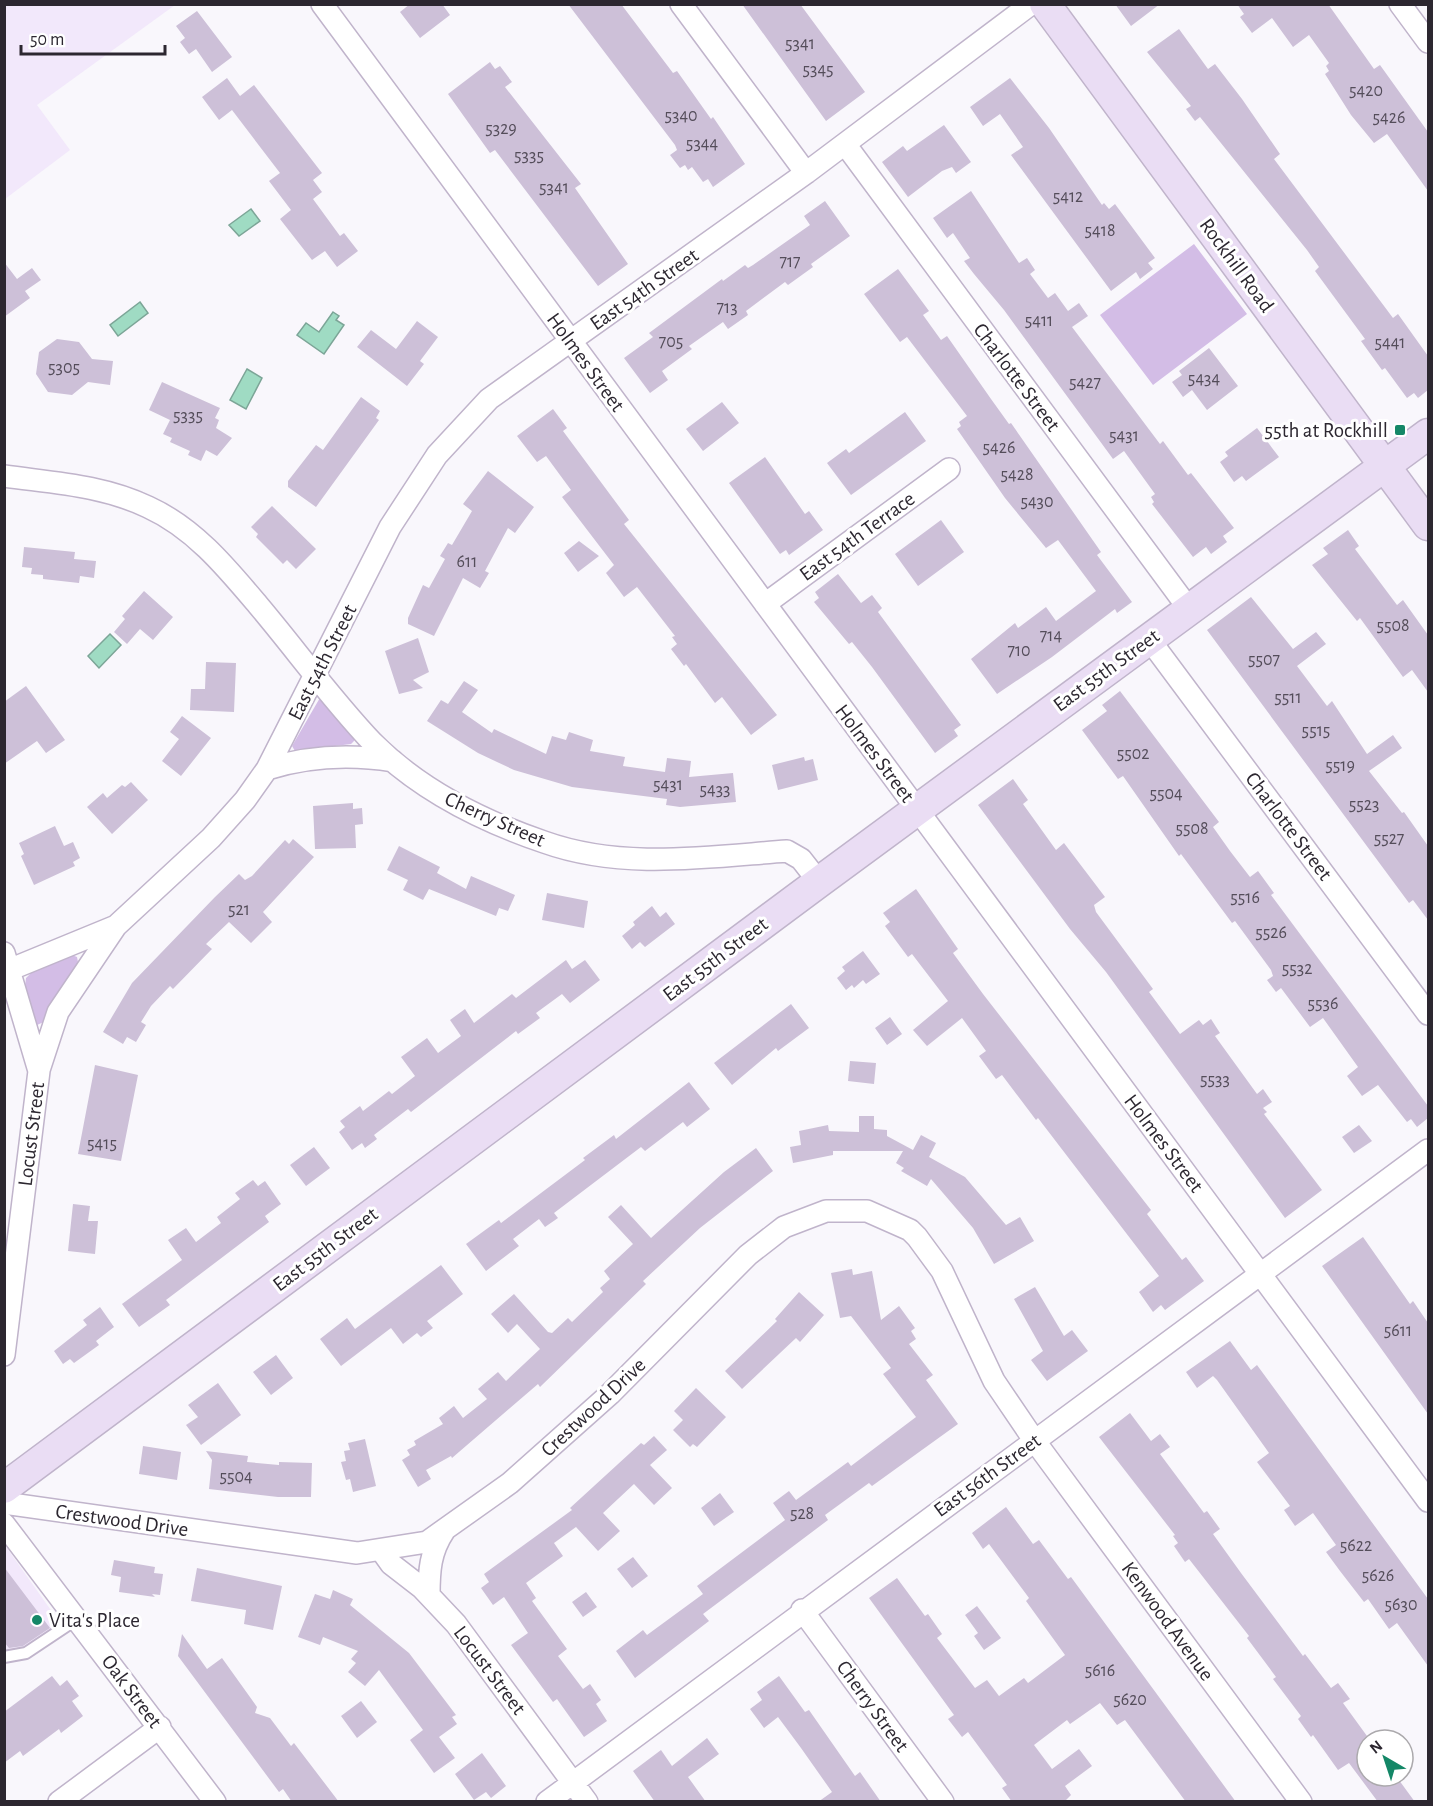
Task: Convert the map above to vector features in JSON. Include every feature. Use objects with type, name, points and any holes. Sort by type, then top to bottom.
[{"type":"main road","name":"Rockhill Road","points":[[1044,4],[1428,525]]},
{"type":"main road","name":"East 55th Street","points":[[4,1488],[819,882],[1428,434]]},
{"type":"street","name":"Holmes Street","points":[[322,4],[1428,1501]]},
{"type":"street","points":[[681,4],[806,173]]},
{"type":"street","name":"East 54th Street","points":[[39,1071],[58,1012],[116,926],[210,838],[245,800],[267,770],[390,527],[437,454],[489,399],[806,173],[1031,4]]},
{"type":"street","points":[[1400,4],[1428,42]]},
{"type":"street","name":"Charlotte Street","points":[[845,144],[1189,609]]},
{"type":"street","name":"East 54th Terrace","points":[[765,604],[949,469]]},
{"type":"street","name":"Cherry Street","points":[[4,476],[79,485],[110,492],[149,507],[178,524],[222,562],[373,743],[420,782],[464,809],[545,843],[595,855],[653,860],[787,851],[801,859],[819,882]]},
{"type":"street","name":"Cherry Street","points":[[4,487],[28,479]]},
{"type":"street","name":"Charlotte Street","points":[[1149,639],[1428,1014]]},
{"type":"street","points":[[267,770],[335,756],[363,756],[394,761]]},
{"type":"street","name":"East 54th Street","points":[[6,965],[116,926]]},
{"type":"street","name":"Locust Street","points":[[4,1355],[39,1071],[6,965]]},
{"type":"street","name":"East 56th Street","points":[[547,1802],[802,1610],[1428,1150]]},
{"type":"street","name":"Crestwood Drive","points":[[4,1503],[357,1553],[427,1542],[510,1482],[610,1394],[748,1255],[784,1227],[826,1211],[867,1211],[910,1230],[917,1237],[942,1271],[994,1381],[1034,1440]]},
{"type":"street","name":"Kenwood Avenue","points":[[1034,1440],[1301,1802]]},
{"type":"street","name":"Oak Street","points":[[4,1524],[215,1802]]},
{"type":"street","points":[[429,1595],[431,1558],[434,1546],[444,1531]]},
{"type":"street","name":"Locust Street","points":[[381,1550],[391,1564],[429,1595],[456,1624],[587,1802]]},
{"type":"street","name":"Cherry Street","points":[[802,1610],[943,1802]]},
{"type":"street","points":[[59,1802],[160,1727]]},
{"type":"lane","points":[[4,1658],[26,1653],[77,1619]]},
{"type":"shaded area","points":[[5,4],[175,5],[37,105],[70,150],[5,199]]},
{"type":"shaded area","points":[[251,209],[260,221],[239,236],[229,225]]},
{"type":"shaded area","points":[[1194,244],[1247,314],[1153,385],[1100,315]]},
{"type":"shaded area","points":[[140,302],[148,313],[118,336],[110,325]]},
{"type":"shaded area","points":[[333,312],[339,316],[336,320],[344,325],[324,354],[297,335],[306,323],[319,332]]},
{"type":"shaded area","points":[[247,369],[262,378],[246,409],[230,400]]},
{"type":"shaded area","points":[[110,634],[121,645],[99,668],[88,656]]},
{"type":"shaded area","points":[[321,696],[354,741],[351,744],[295,751],[292,746]]},
{"type":"shaded area","points":[[72,955],[77,957],[78,962],[46,1021],[37,1025],[25,986],[26,978],[31,973]]},
{"type":"shaded area","points":[[4,1544],[60,1623],[5,1664],[4,1664]]},
{"type":"building","points":[[410,4],[442,4],[450,15],[420,38],[400,12]]},
{"type":"building","points":[[568,4],[621,4],[673,73],[677,71],[711,119],[713,117],[745,164],[713,187],[708,179],[703,182],[692,167],[688,170],[685,165],[680,168],[670,155],[677,150],[675,145]]},
{"type":"building","points":[[742,4],[800,4],[865,92],[826,121]]},
{"type":"building","points":[[1115,4],[1160,4],[1131,26]]},
{"type":"building","points":[[1237,4],[1328,4],[1374,69],[1380,65],[1428,132],[1428,191],[1387,134],[1374,143],[1351,115],[1325,74],[1329,71],[1326,66],[1329,63],[1309,35],[1293,47],[1272,18],[1252,33],[1240,17],[1244,14]]},
{"type":"building","points":[[197,11],[232,57],[212,72],[196,49],[189,54],[180,42],[185,38],[176,26]]},
{"type":"building","points":[[1179,29],[1208,69],[1215,64],[1242,99],[1280,154],[1274,159],[1393,318],[1398,314],[1428,356],[1428,390],[1418,398],[1414,393],[1407,398],[1385,368],[1382,370],[1361,341],[1365,339],[1315,271],[1319,267],[1307,250],[1200,117],[1195,121],[1186,109],[1191,106],[1147,52]]},
{"type":"building","points":[[490,62],[495,69],[500,66],[512,82],[505,87],[581,184],[575,188],[628,264],[598,286],[495,150],[490,153],[448,94]]},
{"type":"building","points":[[227,78],[240,96],[254,85],[322,173],[313,180],[322,192],[313,199],[340,236],[344,233],[358,251],[337,267],[325,251],[312,260],[280,219],[291,210],[269,181],[280,173],[232,110],[219,120],[202,97]]},
{"type":"building","points":[[1010,78],[1049,128],[1102,205],[1104,203],[1109,209],[1115,204],[1155,258],[1148,263],[1153,269],[1140,279],[1136,272],[1111,291],[1011,155],[1023,147],[1000,114],[983,126],[970,107]]},
{"type":"building","points":[[944,125],[971,162],[956,173],[952,167],[942,171],[908,197],[882,162],[903,146],[907,151]]},
{"type":"building","points":[[971,191],[1019,263],[1027,258],[1035,270],[1030,274],[1048,298],[1055,293],[1068,311],[1079,303],[1088,316],[1072,327],[1160,444],[1163,441],[1188,475],[1191,473],[1234,528],[1223,536],[1227,542],[1211,554],[1206,547],[1193,557],[1152,504],[1154,502],[1151,497],[1155,494],[1124,451],[1113,459],[1004,310],[964,261],[970,258],[953,233],[947,238],[933,218]]},
{"type":"building","points":[[825,201],[850,236],[811,264],[813,267],[788,285],[785,282],[746,311],[748,315],[728,329],[723,322],[689,346],[692,349],[662,371],[668,380],[650,393],[624,358],[653,337],[649,333],[722,279],[723,281],[745,265],[748,268],[753,265],[810,225],[804,216]]},
{"type":"building","points":[[4,262],[17,279],[32,268],[41,280],[25,291],[30,298],[4,317]]},
{"type":"building","points":[[898,269],[929,311],[923,315],[941,340],[947,336],[1009,424],[1011,423],[1101,552],[1097,555],[1132,602],[1117,613],[1115,609],[1052,657],[997,694],[971,659],[1015,623],[1018,628],[1046,607],[1056,621],[1096,591],[1058,540],[1046,548],[1005,498],[957,429],[961,426],[959,422],[967,416],[907,337],[900,342],[864,294]]},
{"type":"building","points":[[417,321],[438,337],[420,361],[424,364],[407,386],[357,347],[371,330],[396,349]]},
{"type":"building","points":[[57,339],[79,342],[92,359],[113,361],[110,385],[88,382],[72,395],[48,392],[36,374],[39,352]]},
{"type":"building","points":[[1209,348],[1238,386],[1207,410],[1192,390],[1183,397],[1172,382],[1182,375],[1179,371]]},
{"type":"building","points":[[162,382],[220,408],[215,418],[219,420],[216,428],[232,438],[217,456],[206,450],[201,461],[188,455],[190,451],[170,442],[172,438],[163,434],[170,420],[149,410]]},
{"type":"building","points":[[361,397],[380,411],[376,418],[379,420],[316,507],[288,487],[288,481],[316,445],[323,450]]},
{"type":"building","points":[[722,402],[739,423],[703,451],[686,429]]},
{"type":"building","points":[[553,409],[567,428],[563,431],[629,520],[624,524],[777,715],[751,735],[722,697],[715,703],[686,664],[684,666],[671,649],[677,644],[672,637],[675,636],[637,587],[624,597],[606,573],[614,565],[562,497],[571,490],[546,456],[537,462],[517,436]]},
{"type":"building","points":[[905,412],[926,441],[851,495],[827,463],[846,449],[849,453]]},
{"type":"building","points":[[1257,428],[1279,457],[1246,481],[1242,476],[1234,482],[1220,462],[1228,456],[1225,452]]},
{"type":"building","points":[[765,457],[805,514],[809,511],[823,530],[789,555],[786,550],[780,554],[729,483]]},
{"type":"building","points":[[488,471],[534,507],[515,533],[508,528],[485,571],[489,573],[480,588],[463,578],[434,636],[408,624],[408,618],[423,585],[429,588],[445,559],[440,556],[448,543],[452,545],[472,511],[463,504]]},
{"type":"building","points":[[272,506],[316,549],[296,569],[287,560],[283,564],[256,537],[258,534],[251,527]]},
{"type":"building","points":[[941,520],[964,552],[918,586],[895,554]]},
{"type":"building","points":[[1348,530],[1359,546],[1355,549],[1397,605],[1403,600],[1428,635],[1428,692],[1412,670],[1403,677],[1360,618],[1357,621],[1312,565],[1328,554],[1323,548]]},
{"type":"building","points":[[579,541],[599,556],[578,572],[564,553]]},
{"type":"building","points":[[24,547],[75,552],[74,559],[96,561],[94,578],[80,576],[79,583],[43,579],[43,575],[31,574],[32,568],[22,567]]},
{"type":"building","points":[[838,574],[861,603],[872,595],[882,608],[878,612],[961,725],[954,730],[958,736],[935,753],[852,642],[849,644],[814,602],[819,598],[815,592]]},
{"type":"building","points":[[144,591],[173,617],[153,640],[140,629],[127,644],[114,632],[125,619],[122,616]]},
{"type":"building","points":[[1251,597],[1293,649],[1316,632],[1326,644],[1297,666],[1327,706],[1332,701],[1367,754],[1393,735],[1402,748],[1369,771],[1402,813],[1404,812],[1428,846],[1428,920],[1413,900],[1409,903],[1207,630]]},
{"type":"building","points":[[418,638],[429,672],[413,680],[423,688],[399,694],[385,651]]},
{"type":"building","points":[[206,662],[236,663],[234,712],[190,710],[191,689],[205,689]]},
{"type":"building","points":[[464,681],[478,690],[462,712],[492,733],[494,729],[546,754],[552,736],[566,740],[569,732],[593,740],[590,751],[625,757],[623,766],[665,772],[667,758],[691,761],[689,777],[733,773],[736,802],[680,807],[666,805],[667,799],[572,787],[514,770],[478,753],[427,721],[441,700],[448,704]]},
{"type":"building","points":[[26,686],[65,740],[46,753],[37,741],[4,764],[4,702]]},
{"type":"building","points":[[1120,691],[1219,822],[1213,827],[1230,851],[1250,877],[1258,871],[1274,893],[1271,895],[1428,1106],[1428,1118],[1417,1127],[1411,1119],[1407,1122],[1378,1085],[1362,1096],[1347,1076],[1358,1067],[1323,1018],[1310,1027],[1281,988],[1276,992],[1267,980],[1273,976],[1271,970],[1235,921],[1232,923],[1181,854],[1179,856],[1123,776],[1118,779],[1082,730],[1107,711],[1102,705]]},
{"type":"building","points":[[182,716],[211,738],[181,776],[162,761],[179,739],[170,732]]},
{"type":"building","points":[[804,757],[805,761],[813,759],[818,780],[778,790],[772,765]]},
{"type":"building","points":[[1013,779],[1028,800],[1023,804],[1056,850],[1064,843],[1105,897],[1094,905],[1096,912],[1153,989],[1149,992],[1180,1034],[1199,1020],[1203,1025],[1211,1019],[1220,1033],[1215,1036],[1257,1094],[1263,1089],[1272,1102],[1263,1108],[1267,1112],[1264,1114],[1322,1190],[1285,1218],[1106,972],[1070,929],[978,805]]},
{"type":"building","points":[[131,782],[148,800],[112,834],[87,807],[103,793],[107,798],[122,785],[125,787]]},
{"type":"building","points":[[353,803],[353,809],[362,808],[363,824],[355,825],[356,848],[315,849],[313,806]]},
{"type":"building","points":[[55,826],[64,846],[73,842],[80,858],[73,862],[75,866],[34,885],[21,856],[24,854],[19,843]]},
{"type":"building","points":[[293,839],[314,857],[263,912],[272,922],[251,943],[229,922],[206,944],[212,949],[173,989],[170,986],[151,1006],[141,1022],[146,1025],[136,1042],[127,1037],[123,1044],[103,1032],[132,983],[215,897],[239,874],[245,880],[252,876],[285,840],[289,844]]},
{"type":"building","points":[[399,846],[440,867],[437,873],[466,889],[471,876],[515,895],[508,911],[499,908],[496,916],[429,889],[423,900],[403,890],[408,880],[387,870]]},
{"type":"building","points":[[916,889],[958,949],[953,953],[983,994],[1151,1210],[1147,1214],[1182,1260],[1186,1257],[1204,1281],[1165,1310],[1161,1305],[1153,1312],[1139,1292],[1159,1276],[1038,1118],[1036,1120],[1002,1075],[996,1079],[979,1056],[986,1051],[962,1018],[927,1046],[913,1030],[948,1001],[912,954],[908,957],[885,926],[890,922],[883,913]]},
{"type":"building","points":[[547,893],[588,901],[584,928],[542,920]]},
{"type":"building","points":[[652,906],[660,917],[666,912],[675,924],[645,947],[640,942],[632,949],[622,936],[635,925],[633,922]]},
{"type":"building","points":[[863,951],[880,974],[866,984],[863,980],[854,988],[852,985],[846,990],[837,978],[845,971],[842,967]]},
{"type":"building","points":[[566,960],[572,969],[585,960],[600,980],[570,1003],[562,994],[536,1013],[540,1018],[518,1034],[516,1031],[411,1112],[408,1109],[374,1135],[377,1139],[365,1148],[362,1143],[352,1150],[339,1132],[345,1127],[340,1121],[360,1106],[363,1111],[389,1091],[392,1094],[415,1076],[401,1057],[427,1038],[438,1053],[461,1036],[450,1020],[465,1009],[474,1023],[512,994],[516,998]]},
{"type":"building","points":[[791,1004],[809,1028],[778,1051],[776,1048],[732,1085],[714,1063]]},
{"type":"building","points":[[890,1017],[902,1034],[887,1045],[875,1028]]},
{"type":"building","points":[[850,1061],[876,1063],[874,1084],[848,1081]]},
{"type":"building","points":[[95,1065],[138,1075],[121,1161],[78,1154]]},
{"type":"building","points":[[689,1082],[710,1109],[687,1127],[683,1122],[645,1151],[641,1147],[554,1213],[558,1218],[545,1227],[539,1219],[513,1239],[519,1246],[486,1271],[466,1244],[499,1220],[501,1223],[585,1160],[583,1158],[614,1135],[616,1139]]},
{"type":"building","points":[[859,1116],[874,1116],[874,1129],[887,1130],[887,1136],[913,1150],[921,1135],[936,1143],[929,1157],[965,1177],[1006,1225],[1020,1217],[1034,1241],[994,1264],[973,1228],[931,1179],[927,1186],[901,1171],[904,1168],[896,1163],[903,1151],[833,1151],[833,1155],[793,1163],[790,1147],[801,1145],[799,1131],[828,1125],[829,1131],[859,1132]]},
{"type":"building","points":[[1359,1125],[1372,1141],[1354,1153],[1342,1137]]},
{"type":"building","points":[[314,1147],[330,1168],[306,1186],[290,1165]]},
{"type":"building","points":[[756,1148],[773,1171],[700,1228],[643,1281],[646,1284],[540,1387],[538,1384],[452,1458],[451,1456],[426,1470],[431,1479],[418,1487],[402,1460],[410,1455],[407,1450],[416,1445],[414,1441],[443,1424],[439,1418],[454,1406],[463,1418],[487,1399],[478,1389],[498,1372],[506,1381],[540,1349],[517,1324],[508,1333],[491,1314],[514,1294],[548,1332],[552,1333],[568,1318],[572,1322],[603,1292],[600,1288],[610,1279],[604,1271],[633,1244],[608,1217],[621,1205],[651,1238],[724,1172]]},
{"type":"building","points":[[253,1180],[258,1186],[265,1181],[281,1204],[265,1216],[269,1222],[166,1300],[170,1305],[139,1327],[122,1304],[182,1260],[168,1240],[186,1228],[196,1242],[221,1223],[217,1217],[240,1199],[235,1193]]},
{"type":"building","points":[[73,1204],[90,1206],[88,1221],[98,1221],[95,1254],[68,1251]]},
{"type":"building","points":[[1363,1237],[1410,1304],[1413,1301],[1428,1323],[1428,1414],[1322,1266]]},
{"type":"building","points":[[441,1265],[463,1294],[427,1321],[433,1328],[421,1337],[417,1333],[403,1344],[391,1328],[341,1366],[320,1339],[347,1318],[355,1329]]},
{"type":"building","points":[[852,1269],[853,1275],[872,1271],[881,1320],[899,1306],[915,1328],[911,1331],[916,1339],[909,1344],[933,1375],[926,1380],[958,1424],[872,1486],[869,1483],[825,1515],[828,1520],[703,1614],[709,1621],[635,1678],[616,1651],[643,1630],[647,1635],[703,1594],[697,1586],[785,1520],[773,1503],[789,1491],[796,1500],[848,1462],[851,1466],[916,1417],[883,1374],[891,1368],[851,1316],[840,1318],[831,1273]]},
{"type":"building","points":[[1035,1287],[1064,1336],[1072,1330],[1088,1351],[1047,1381],[1031,1360],[1043,1351],[1014,1299]]},
{"type":"building","points":[[799,1292],[824,1315],[800,1342],[796,1338],[742,1389],[725,1371],[777,1321],[775,1319]]},
{"type":"building","points":[[100,1307],[114,1327],[96,1341],[99,1345],[74,1363],[70,1359],[63,1364],[54,1351],[87,1325],[83,1320]]},
{"type":"building","points":[[1230,1341],[1251,1370],[1257,1365],[1428,1599],[1428,1666],[1397,1623],[1389,1629],[1368,1599],[1364,1602],[1340,1571],[1326,1552],[1336,1545],[1313,1513],[1295,1526],[1284,1510],[1290,1506],[1257,1462],[1269,1453],[1217,1380],[1213,1376],[1197,1388],[1186,1372]]},
{"type":"building","points":[[276,1355],[293,1378],[271,1395],[253,1372]]},
{"type":"building","points":[[218,1383],[241,1415],[201,1445],[186,1425],[198,1417],[188,1405]]},
{"type":"building","points":[[696,1388],[726,1417],[697,1447],[693,1444],[690,1447],[673,1430],[683,1420],[674,1411]]},
{"type":"building","points":[[1130,1413],[1151,1441],[1160,1434],[1170,1447],[1160,1454],[1204,1513],[1207,1511],[1220,1529],[1213,1534],[1303,1656],[1305,1654],[1331,1688],[1338,1683],[1350,1699],[1343,1703],[1361,1728],[1355,1728],[1355,1771],[1349,1763],[1338,1770],[1313,1735],[1311,1737],[1298,1719],[1301,1716],[1273,1679],[1276,1677],[1247,1638],[1249,1636],[1189,1559],[1185,1562],[1174,1546],[1178,1543],[1173,1536],[1175,1535],[1099,1437]]},
{"type":"building","points":[[654,1436],[667,1450],[650,1465],[672,1488],[654,1505],[634,1484],[603,1513],[620,1531],[598,1551],[576,1527],[554,1543],[563,1556],[526,1583],[536,1598],[532,1601],[567,1649],[558,1656],[583,1689],[590,1684],[601,1700],[596,1704],[607,1721],[584,1737],[557,1699],[553,1702],[511,1645],[528,1633],[504,1597],[493,1605],[481,1588],[489,1582],[484,1574],[572,1510],[570,1508],[641,1443],[644,1445]]},
{"type":"building","points":[[365,1439],[376,1486],[353,1492],[350,1479],[346,1480],[341,1462],[346,1461],[344,1451],[350,1450],[348,1443]]},
{"type":"building","points":[[143,1446],[181,1452],[177,1480],[139,1474]]},
{"type":"building","points":[[206,1451],[248,1456],[247,1462],[279,1465],[279,1462],[312,1463],[311,1497],[278,1497],[209,1489],[212,1460]]},
{"type":"building","points":[[720,1493],[734,1512],[714,1526],[701,1508]]},
{"type":"building","points":[[1006,1507],[1033,1544],[1039,1540],[1068,1579],[1071,1577],[1236,1802],[1186,1802],[1125,1720],[1117,1725],[1100,1703],[1070,1724],[1067,1720],[1034,1745],[1052,1769],[1079,1749],[1092,1766],[1065,1786],[1071,1795],[1064,1802],[1012,1802],[1002,1788],[1007,1785],[968,1732],[962,1737],[948,1719],[954,1715],[869,1598],[897,1578],[925,1616],[928,1614],[942,1634],[937,1638],[975,1688],[987,1680],[999,1696],[1024,1678],[1028,1683],[1065,1655],[1026,1601],[1029,1598],[989,1544],[983,1549],[972,1533]]},
{"type":"building","points":[[633,1557],[648,1576],[632,1588],[617,1569]]},
{"type":"building","points":[[114,1560],[155,1567],[154,1573],[163,1574],[160,1595],[152,1594],[155,1597],[119,1592],[121,1577],[111,1575]]},
{"type":"building","points":[[4,1567],[50,1628],[23,1646],[9,1648],[4,1642]]},
{"type":"building","points":[[197,1568],[282,1586],[273,1630],[244,1624],[246,1610],[191,1601]]},
{"type":"building","points":[[333,1590],[353,1599],[350,1605],[409,1653],[456,1715],[452,1717],[457,1724],[439,1737],[455,1758],[434,1773],[410,1740],[423,1730],[379,1670],[365,1686],[348,1672],[356,1663],[351,1659],[358,1651],[323,1637],[320,1645],[298,1637],[315,1594],[330,1599]]},
{"type":"building","points":[[586,1592],[597,1607],[583,1617],[572,1602]]},
{"type":"building","points":[[977,1606],[1001,1638],[984,1650],[974,1636],[978,1633],[965,1615]]},
{"type":"building","points":[[182,1634],[207,1669],[222,1658],[257,1707],[255,1713],[270,1718],[291,1746],[294,1743],[339,1802],[292,1802],[283,1789],[279,1792],[178,1656]]},
{"type":"building","points":[[52,1676],[60,1686],[67,1680],[79,1696],[72,1701],[83,1716],[61,1733],[59,1729],[23,1756],[20,1751],[4,1763],[4,1712]]},
{"type":"building","points":[[779,1676],[805,1712],[809,1710],[855,1776],[860,1772],[881,1802],[818,1802],[832,1792],[801,1748],[778,1717],[764,1728],[750,1709],[762,1700],[757,1692]]},
{"type":"building","points":[[361,1701],[377,1722],[357,1738],[341,1716]]},
{"type":"building","points":[[707,1738],[719,1754],[688,1777],[706,1802],[655,1802],[633,1771],[661,1750],[672,1766]]},
{"type":"building","points":[[482,1753],[506,1786],[491,1798],[486,1792],[474,1800],[455,1774]]},
{"type":"building","points":[[1368,1788],[1405,1788],[1415,1802],[1378,1802]]},
{"type":"place","name":"55th at Rockhill","points":[[1400,430]]},
{"type":"place","name":"Vita's Place","points":[[37,1620]]}]
